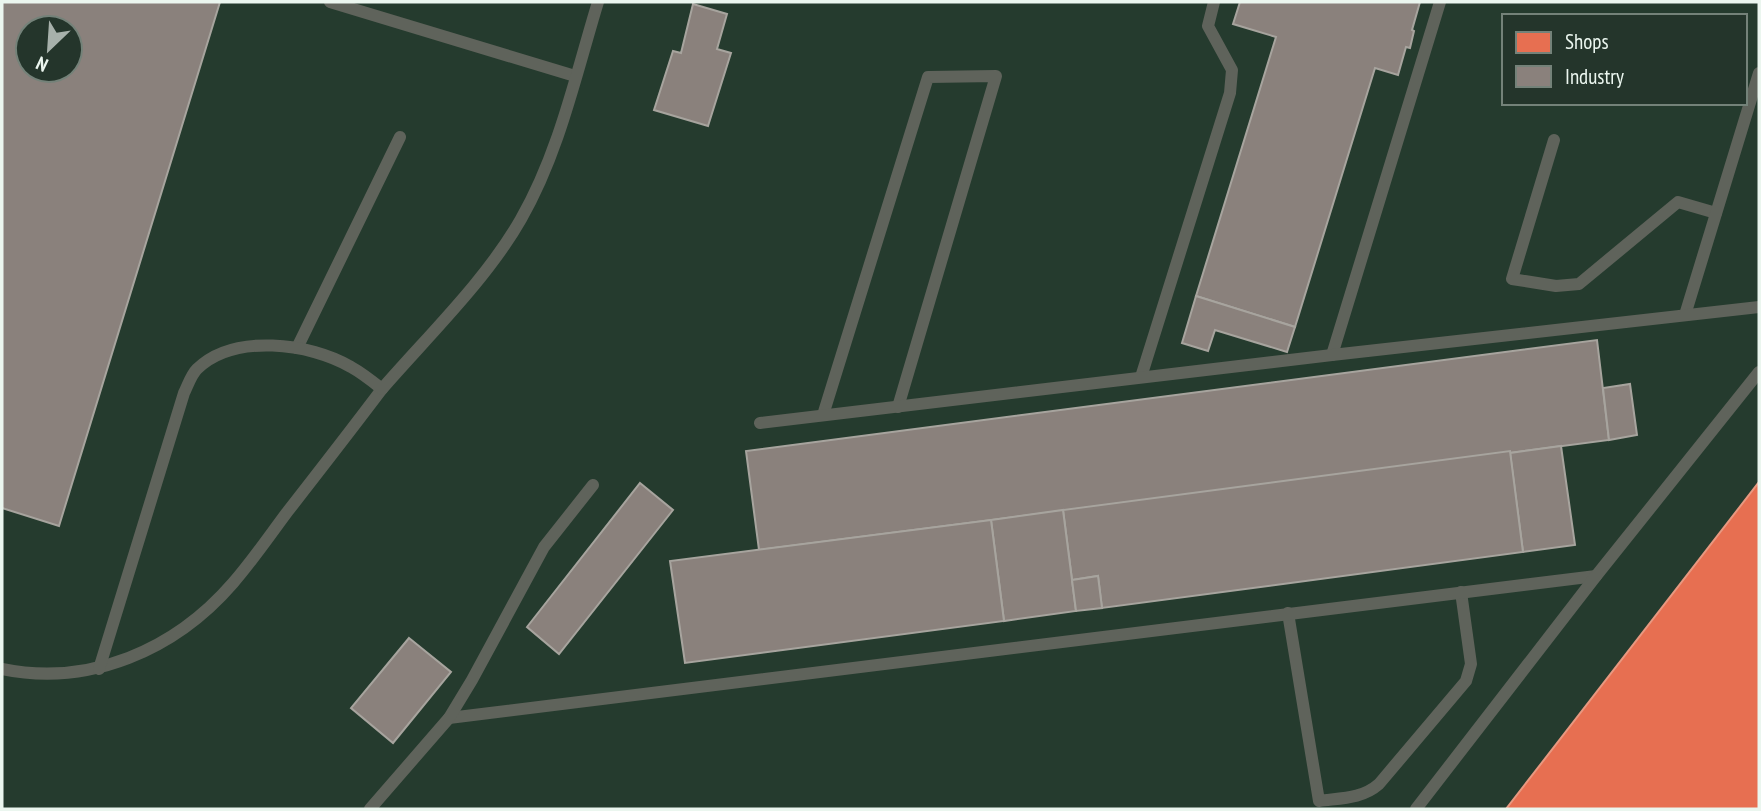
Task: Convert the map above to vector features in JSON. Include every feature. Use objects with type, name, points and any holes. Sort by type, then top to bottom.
[{"type":"lane","points":[[330,2],[575,76]]},
{"type":"lane","points":[[2,670],[57,675],[99,669],[137,655],[171,637],[202,614],[233,583],[382,389],[477,280],[521,219],[550,155],[598,2]]},
{"type":"lane","points":[[1141,377],[1230,93],[1232,70],[1208,26],[1214,2]]},
{"type":"lane","points":[[1332,355],[1440,2]]},
{"type":"lane","points":[[1685,315],[1759,73]]},
{"type":"lane","points":[[822,415],[928,77],[996,76],[898,407]]},
{"type":"lane","points":[[297,348],[400,137]]},
{"type":"lane","points":[[1554,140],[1511,279],[1556,286],[1579,284],[1678,202],[1716,213]]},
{"type":"lane","points":[[760,423],[1759,307]]},
{"type":"lane","points":[[99,669],[184,393],[195,371],[214,356],[242,347],[297,348],[349,365],[382,389]]},
{"type":"lane","points":[[1416,809],[1596,576],[1759,372]]},
{"type":"lane","points":[[370,809],[449,718],[544,547],[593,485]]},
{"type":"lane","points":[[449,718],[1596,576]]},
{"type":"lane","points":[[1288,613],[1320,805],[1372,790],[1466,681],[1471,664],[1461,592]]},
{"type":"shaded area","points":[[2,2],[1759,2],[1759,809],[2,809]]},
{"type":"building: Shops","points":[[1759,482],[1759,809],[1506,809]]},
{"type":"building: Industry","points":[[2,2],[220,2],[59,526],[2,508]]},
{"type":"building: Industry","points":[[1240,2],[1420,2],[1410,48],[1406,47],[1398,75],[1375,68],[1295,327],[1196,296],[1276,37],[1233,24]]},
{"type":"building: Industry","points":[[693,4],[727,14],[717,49],[731,53],[708,126],[654,110],[673,51],[681,53]]},
{"type":"building: Industry","points":[[1196,296],[1295,327],[1287,352],[1215,330],[1208,351],[1182,343]]},
{"type":"building: Industry","points":[[1597,340],[1609,440],[759,550],[746,451]]},
{"type":"building: Industry","points":[[1630,384],[1637,435],[1609,440],[1603,388]]},
{"type":"building: Industry","points":[[1561,446],[1575,545],[1523,552],[1510,453]]},
{"type":"building: Industry","points":[[1510,451],[1523,552],[1102,608],[1098,576],[1072,580],[1063,510]]},
{"type":"building: Industry","points":[[640,483],[673,510],[559,654],[527,627]]},
{"type":"building: Industry","points":[[1063,510],[1076,611],[1004,621],[991,520]]},
{"type":"building: Industry","points":[[991,520],[1004,621],[685,663],[670,561]]},
{"type":"building: Industry","points":[[1098,576],[1102,608],[1076,611],[1072,580]]},
{"type":"building: Industry","points":[[409,638],[451,672],[393,743],[351,708]]}]
